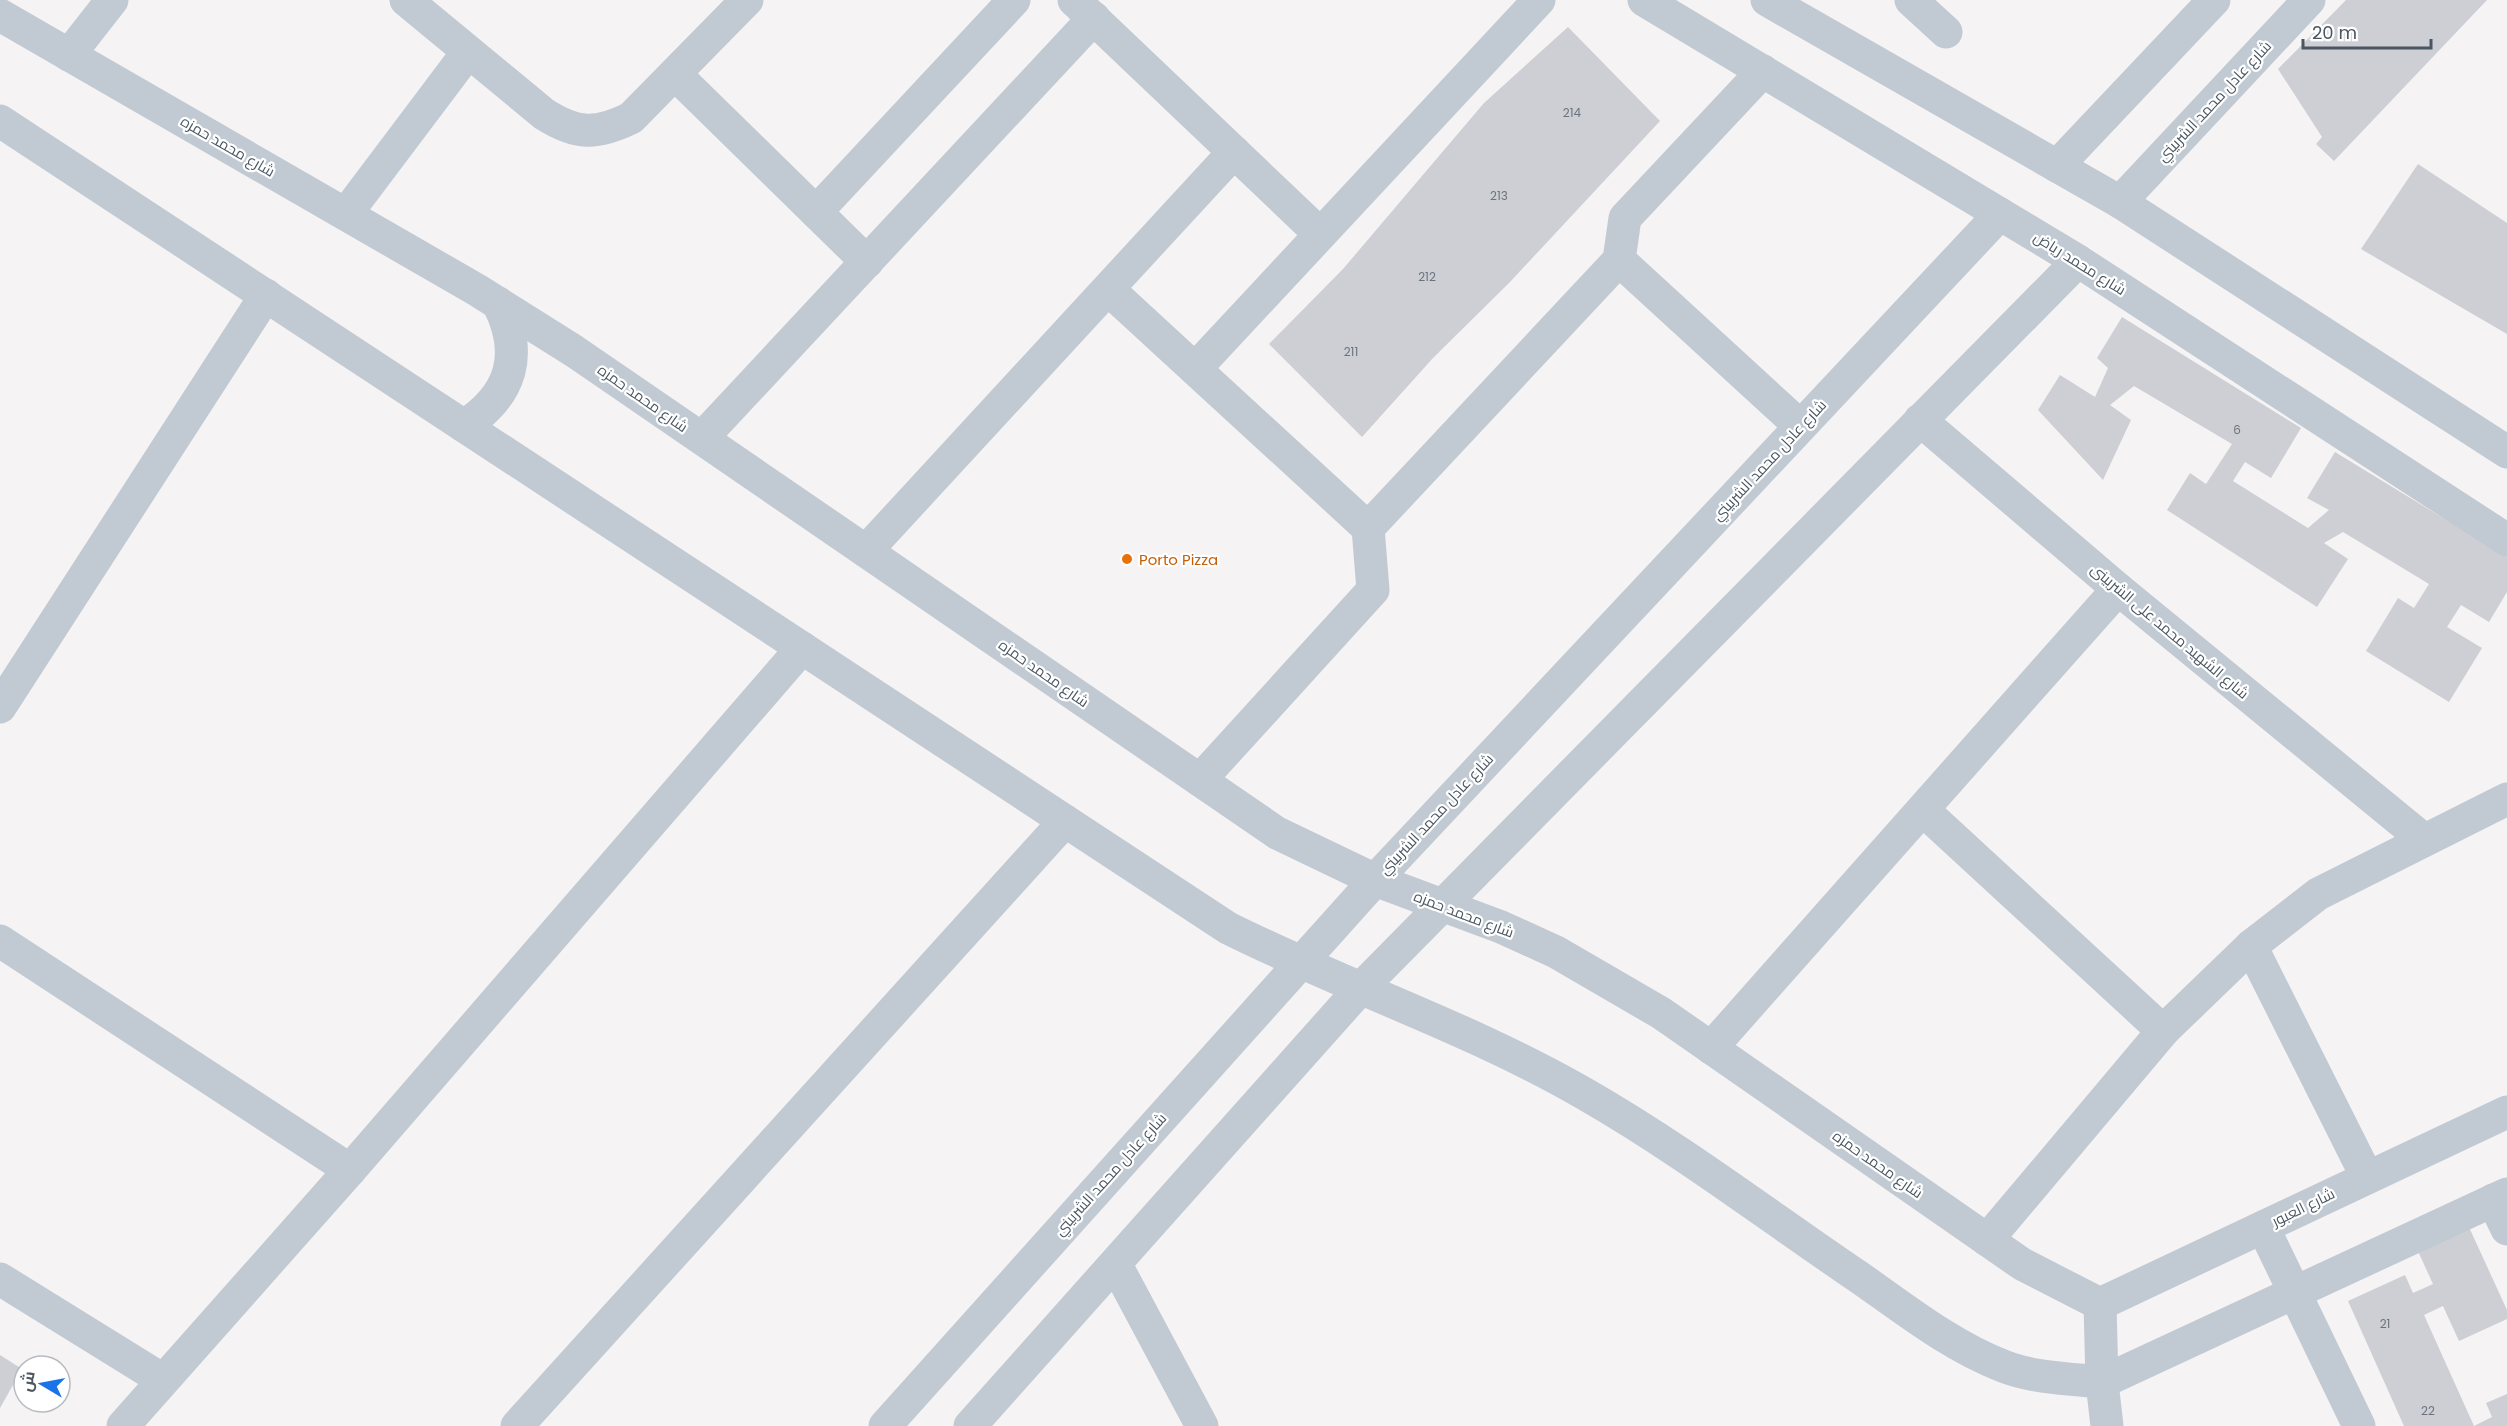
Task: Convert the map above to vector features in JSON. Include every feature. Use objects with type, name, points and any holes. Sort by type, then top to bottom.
[{"type":"street","points":[[69,55],[112,0]]},
{"type":"street","points":[[406,0],[544,114],[563,126],[588,132],[608,129],[631,118],[747,0]]},
{"type":"street","points":[[816,212],[1014,0]]},
{"type":"street","points":[[1195,369],[1539,0]]},
{"type":"street","name":"شارع محمد رياض","points":[[1644,0],[2078,261],[2507,540]]},
{"type":"street","points":[[1767,0],[2120,202],[2507,452]]},
{"type":"street","points":[[1911,0],[1947,32]]},
{"type":"street","name":"شارع عادل محمد الشربيني","points":[[2120,202],[2309,0]]},
{"type":"street","points":[[2057,166],[2210,1]]},
{"type":"street","points":[[702,438],[867,262],[1084,9],[1320,234]]},
{"type":"street","name":"شارع محمد حمزه","points":[[0,15],[346,214],[498,303],[574,351],[1276,833],[1375,880],[1501,927],[1565,957],[1652,1007],[2022,1264],[2100,1304]]},
{"type":"street","points":[[346,214],[468,52]]},
{"type":"street","points":[[1368,528],[1619,260],[1625,218],[1763,72]]},
{"type":"street","points":[[675,74],[867,262]]},
{"type":"street","points":[[3,129],[266,295],[1228,928],[1359,990],[1438,1020],[1514,1054],[1588,1095],[1940,1333],[2004,1366],[2059,1378],[2102,1382],[2295,1293],[2502,1208]]},
{"type":"street","points":[[866,551],[1234,152]]},
{"type":"street","name":"شارع عادل محمد الشربيني","points":[[885,1426],[1375,880],[2000,214]]},
{"type":"street","points":[[1619,260],[1800,426]]},
{"type":"street","points":[[970,1426],[1359,990],[2078,261]]},
{"type":"street","points":[[1109,290],[1368,528],[1373,590],[1200,780]]},
{"type":"street","points":[[0,707],[266,295]]},
{"type":"street","points":[[464,426],[484,412],[500,394],[510,372],[512,348],[509,324],[498,303]]},
{"type":"street","name":"شارع الشهيد محمد على الشربينى","points":[[1920,420],[2118,589],[2423,839]]},
{"type":"street","points":[[1711,1048],[2118,589]]},
{"type":"street","points":[[123,1426],[350,1170],[802,648]]},
{"type":"street","points":[[1987,1240],[2163,1031],[2251,946],[2318,894],[2423,839],[2507,799]]},
{"type":"street","points":[[1923,810],[2163,1031]]},
{"type":"street","points":[[517,1426],[1065,820]]},
{"type":"street","points":[[0,941],[350,1170]]},
{"type":"street","points":[[2251,946],[2367,1177]]},
{"type":"street","name":"شارع العبور","points":[[2100,1304],[2507,1112]]},
{"type":"street","points":[[2263,1227],[2359,1426]]},
{"type":"street","points":[[1116,1265],[1202,1426]]},
{"type":"street","points":[[0,1279],[163,1380]]},
{"type":"street","points":[[2100,1304],[2102,1382],[2107,1426]]},
{"type":"building","points":[[2346,0],[2487,0],[2334,161],[2316,144],[2322,137],[2278,69]]},
{"type":"building","points":[[1568,27],[1660,121],[1510,282],[1433,358],[1362,437],[1269,344],[1343,269],[1484,103]]},
{"type":"building","points":[[2418,164],[2507,223],[2507,334],[2361,249]]},
{"type":"building","points":[[2122,317],[2301,428],[2271,478],[2245,462],[2233,481],[2308,528],[2329,510],[2307,498],[2335,452],[2507,557],[2507,592],[2489,622],[2461,605],[2447,627],[2482,648],[2449,702],[2366,651],[2398,598],[2414,608],[2429,584],[2343,532],[2324,543],[2348,559],[2317,607],[2167,510],[2190,473],[2206,484],[2232,444],[2134,386],[2110,405],[2131,420],[2103,480],[2038,410],[2060,375],[2095,397],[2108,368],[2097,358]]},
{"type":"building","points":[[2468,1225],[2507,1310],[2507,1319],[2459,1341],[2443,1306],[2424,1315],[2474,1426],[2404,1426],[2348,1301],[2405,1275],[2413,1293],[2433,1284],[2417,1249]]},
{"type":"building","points":[[0,1355],[12,1363],[12,1387],[0,1408]]},
{"type":"building","points":[[2507,1394],[2507,1426],[2474,1426],[2492,1417],[2486,1403]]},
{"type":"place","name":"Porto Pizza","points":[[1127,559]]}]
